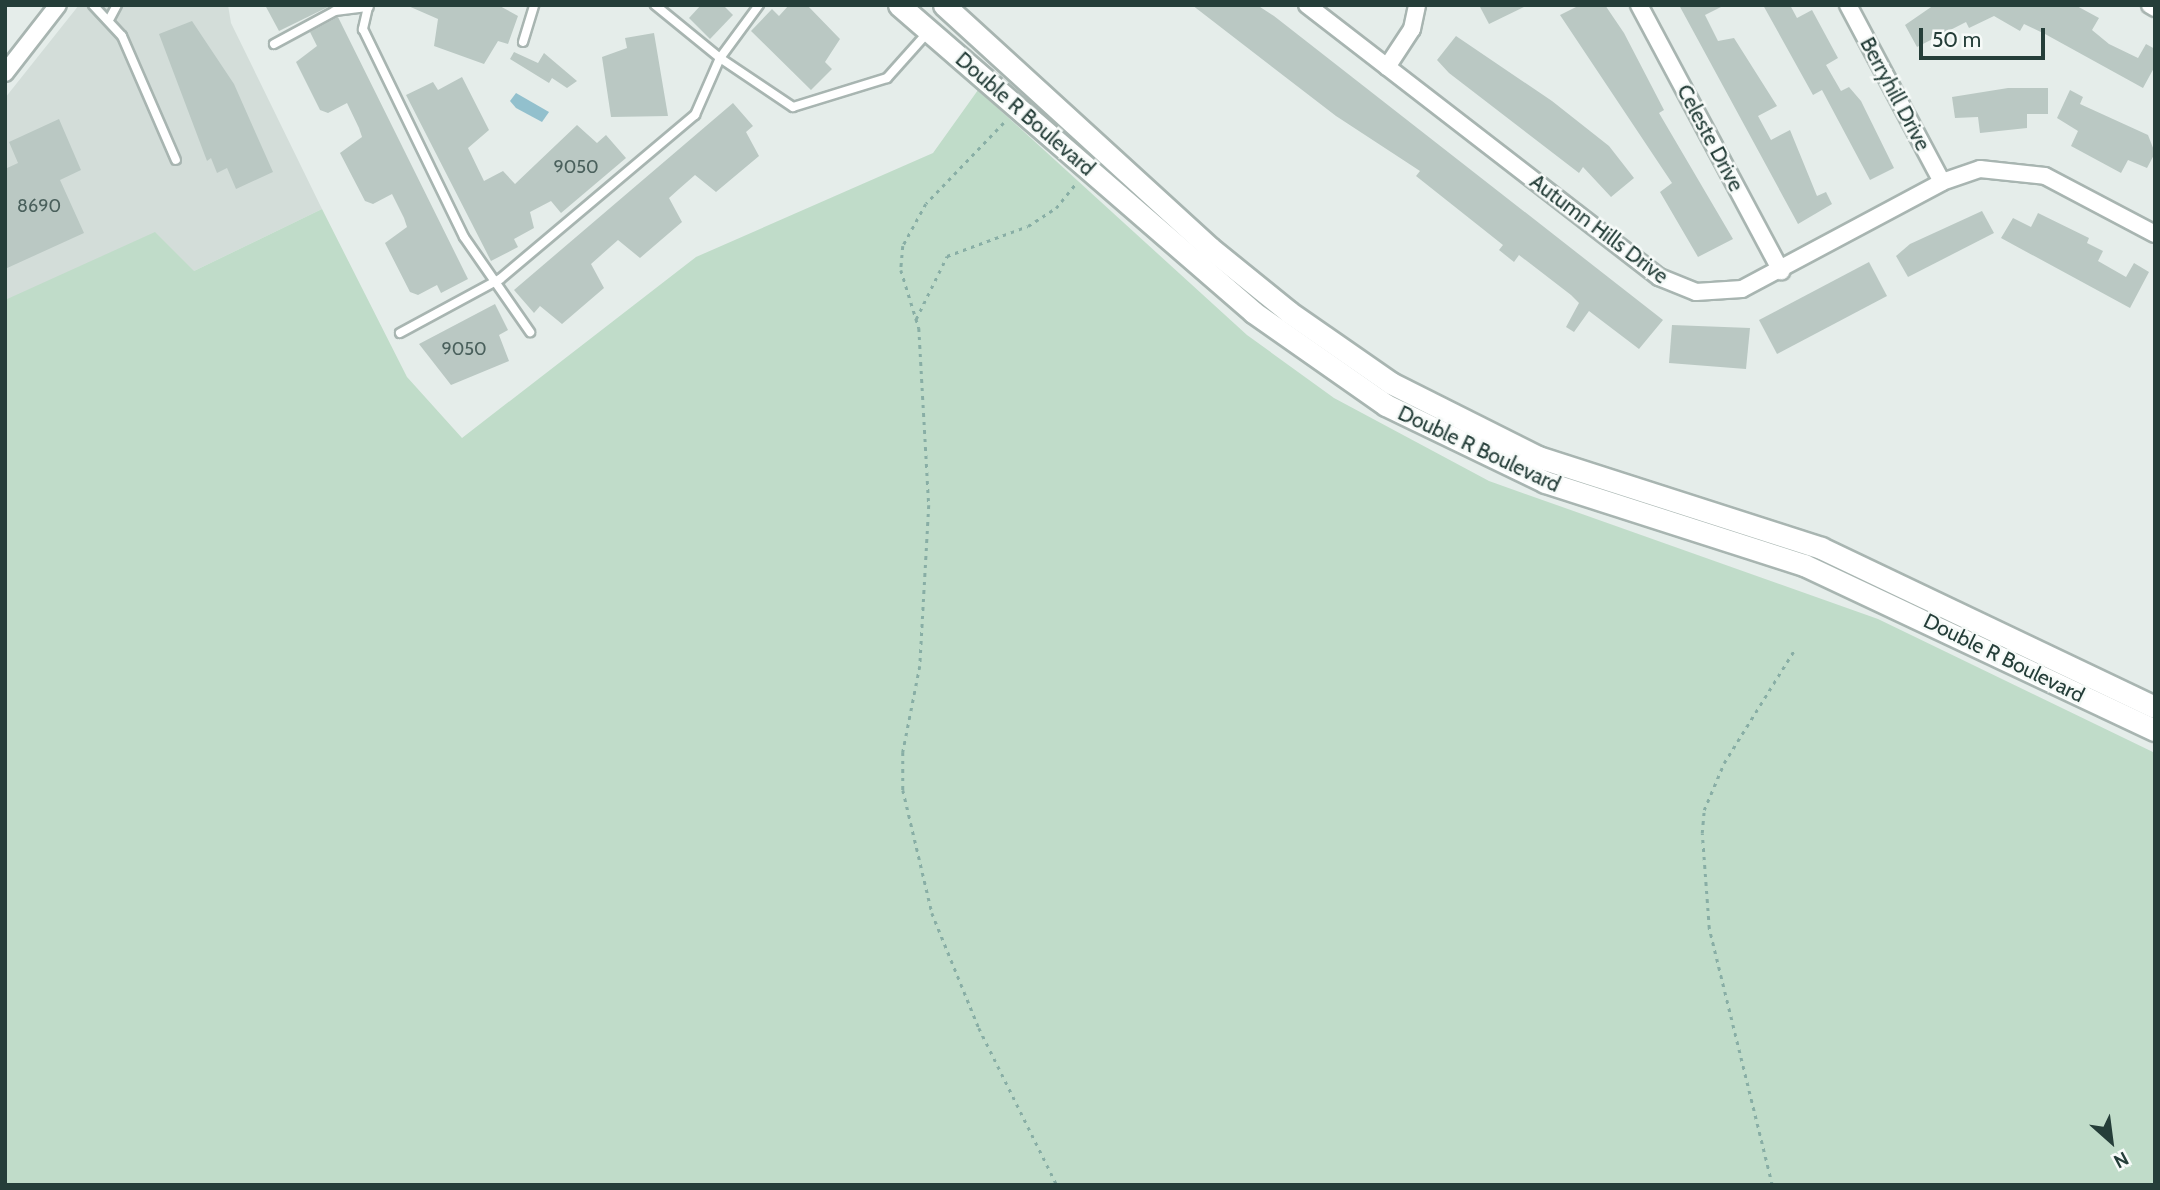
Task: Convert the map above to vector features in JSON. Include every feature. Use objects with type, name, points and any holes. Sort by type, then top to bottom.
[{"type":"main road","name":"Double R Boulevard","points":[[899,5],[1253,312],[1386,405],[1545,482],[1814,569],[2155,730]]},
{"type":"main road","name":"Double R Boulevard","points":[[944,5],[1248,279],[1401,388],[1538,457],[1821,548],[2155,707]]},
{"type":"street","points":[[5,73],[58,5]]},
{"type":"street","name":"Autumn Hills Drive","points":[[1307,5],[1676,286],[1731,293],[1781,271],[1942,182],[1980,169],[2025,170],[2155,234]]},
{"type":"street","points":[[1387,67],[1412,29],[1417,5]]},
{"type":"street","name":"Celeste Drive","points":[[1639,5],[1781,271]]},
{"type":"street","name":"Berryhill Drive","points":[[1849,5],[1942,182]]},
{"type":"street","points":[[2150,5],[2155,8]]},
{"type":"lane","points":[[93,5],[110,18],[176,160]]},
{"type":"lane","points":[[110,18],[117,5]]},
{"type":"lane","points":[[523,41],[534,5]]},
{"type":"lane","points":[[655,5],[720,58],[786,105],[802,106],[887,78],[929,31]]},
{"type":"lane","points":[[400,333],[494,283],[691,120],[720,58],[759,5]]},
{"type":"lane","points":[[275,44],[335,11],[370,6],[363,29],[464,237],[530,332]]},
{"type":"path","points":[[1006,120],[908,231],[901,270],[916,319],[929,505],[920,666],[903,752],[903,790],[932,913],[979,1028],[1057,1185]]},
{"type":"path","points":[[916,319],[947,256],[1028,226],[1056,208],[1078,181]]},
{"type":"path","points":[[1772,1185],[1709,928],[1702,833],[1724,763],[1795,649]]},
{"type":"shaded area","points":[[79,5],[228,5],[231,23],[322,209],[194,271],[5,301],[5,98]]},
{"type":"green space","points":[[978,90],[1247,335],[1334,398],[1489,481],[1878,619],[2155,753],[2155,1185],[5,1185],[5,300],[155,232],[194,271],[322,209],[407,377],[462,438],[696,257],[933,153]]},
{"type":"water","points":[[516,93],[549,112],[542,122],[516,108],[510,101]]},
{"type":"building","points":[[265,5],[332,5],[279,31]]},
{"type":"building","points":[[406,5],[498,5],[518,16],[508,44],[498,41],[484,64],[434,46],[438,19]]},
{"type":"building","points":[[701,5],[723,5],[733,15],[710,39],[689,18]]},
{"type":"building","points":[[789,5],[807,5],[840,39],[825,62],[832,69],[811,90],[751,31],[772,9],[779,16]]},
{"type":"building","points":[[1192,5],[1257,5],[1274,16],[1663,320],[1639,349],[1589,311],[1574,332],[1566,327],[1579,303],[1571,295],[1519,255],[1514,262],[1499,250],[1503,245],[1416,176],[1420,171],[1336,116]]},
{"type":"building","points":[[1479,5],[1528,5],[1489,24]]},
{"type":"building","points":[[1580,5],[1605,5],[1624,33],[1664,110],[1659,113],[1733,239],[1698,257],[1660,192],[1672,183],[1560,15]]},
{"type":"building","points":[[1679,5],[1725,5],[1705,15],[1718,41],[1734,38],[1777,106],[1758,116],[1771,140],[1790,130],[1817,196],[1826,192],[1832,204],[1798,224]]},
{"type":"building","points":[[1763,5],[1790,5],[1797,18],[1812,10],[1838,58],[1826,65],[1841,91],[1849,87],[1861,101],[1894,168],[1870,180],[1822,90],[1813,95]]},
{"type":"building","points":[[1934,5],[2075,5],[2099,18],[2092,30],[2109,44],[2138,58],[2146,44],[2155,49],[2155,66],[2143,88],[2045,34],[2024,24],[2020,31],[1994,16],[1969,28],[1966,22],[1917,47],[1905,25]]},
{"type":"building","points":[[338,17],[468,279],[441,293],[437,285],[418,295],[410,292],[385,243],[407,227],[392,194],[373,204],[365,201],[340,153],[362,137],[347,103],[328,113],[320,110],[296,62],[317,46],[310,32]]},
{"type":"building","points":[[192,21],[234,84],[273,172],[236,189],[227,168],[217,173],[211,158],[207,161],[159,34]]},
{"type":"building","points":[[654,33],[668,116],[611,117],[602,57],[627,48],[625,38]]},
{"type":"building","points":[[1456,36],[1552,101],[1609,146],[1634,178],[1611,197],[1583,167],[1579,173],[1449,73],[1437,60]]},
{"type":"building","points":[[514,52],[538,63],[544,53],[577,81],[567,88],[552,78],[549,83],[510,59]]},
{"type":"building","points":[[462,77],[489,130],[468,148],[484,181],[503,171],[515,184],[577,125],[597,143],[606,135],[626,158],[561,213],[551,201],[530,212],[534,228],[514,239],[518,247],[491,261],[406,95],[433,82],[438,90]]},
{"type":"building","points":[[2008,88],[2048,88],[2048,114],[2027,114],[2027,128],[1980,133],[1978,117],[1955,118],[1952,97]]},
{"type":"building","points":[[2070,90],[2083,97],[2080,104],[2148,135],[2155,153],[2147,168],[2128,160],[2121,173],[2071,146],[2078,131],[2057,118]]},
{"type":"building","points":[[733,103],[753,126],[746,132],[759,156],[716,192],[695,175],[669,198],[682,222],[640,258],[618,240],[591,264],[604,288],[562,324],[540,306],[534,313],[514,290]]},
{"type":"building","points":[[59,119],[81,170],[60,180],[84,233],[5,269],[5,169],[18,163],[9,142]]},
{"type":"building","points":[[1982,211],[1994,233],[1908,277],[1896,256],[1910,244]]},
{"type":"building","points":[[2038,213],[2089,238],[2087,243],[2103,251],[2098,261],[2126,277],[2134,263],[2149,272],[2130,308],[2001,238],[2013,218],[2031,227]]},
{"type":"building","points":[[1869,262],[1887,296],[1777,354],[1759,320]]},
{"type":"building","points":[[495,304],[508,330],[499,335],[509,361],[451,385],[419,344]]},
{"type":"building","points":[[1672,325],[1750,328],[1746,369],[1669,363]]}]
